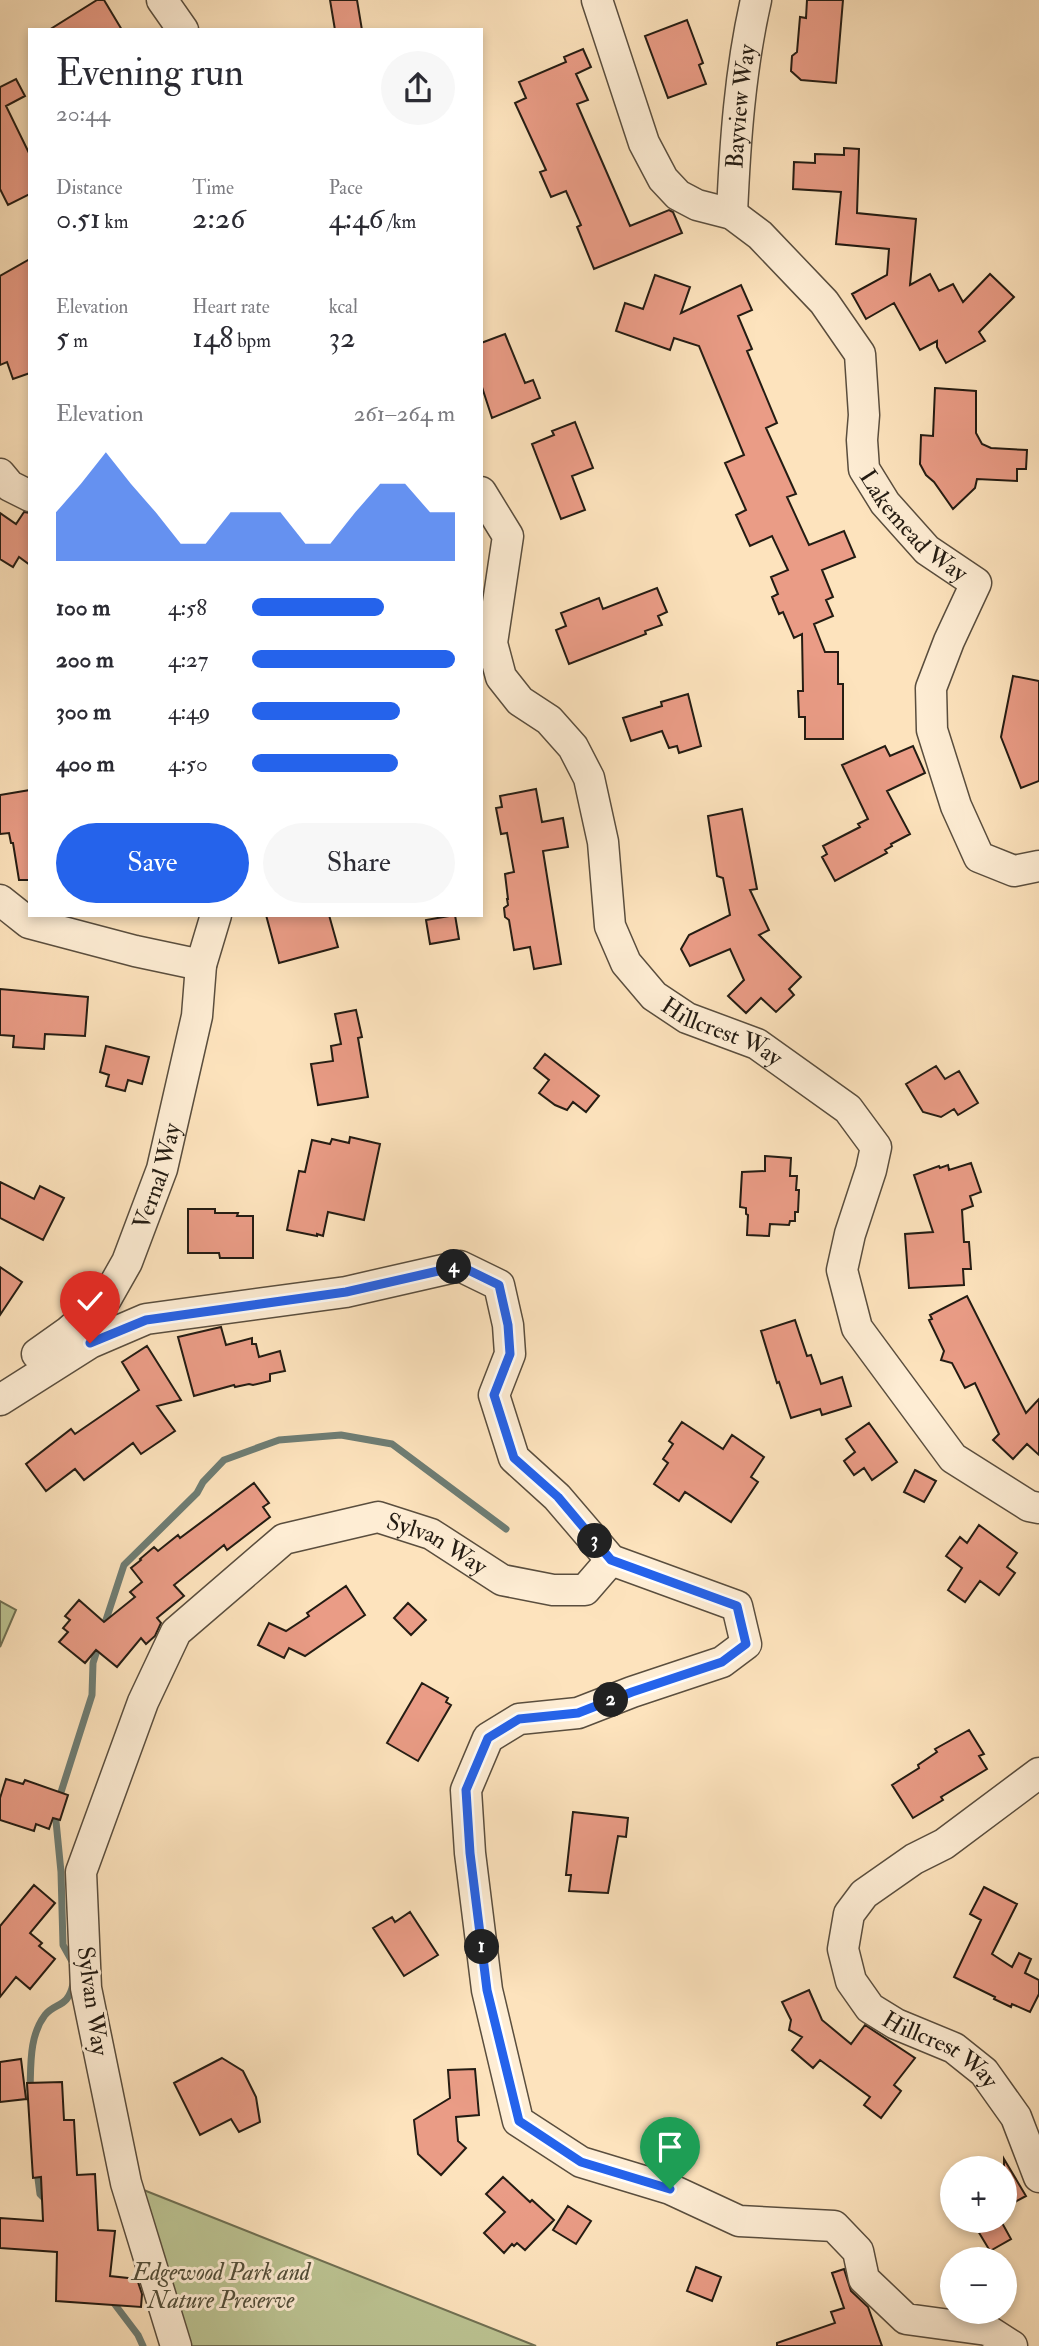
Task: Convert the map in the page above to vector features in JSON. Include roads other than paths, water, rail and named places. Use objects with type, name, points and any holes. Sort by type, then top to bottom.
[{"type":"street","points":[[162,0],[182,28]]},
{"type":"street","name":"Lakemead Way","points":[[597,0],[644,143],[663,179],[678,195],[697,205],[732,214],[760,234],[824,302],[860,354],[864,469],[885,503],[927,550],[976,583],[949,641],[932,688],[932,730],[956,806],[979,857],[1014,871],[1039,866]]},
{"type":"street","name":"Bayview Way","points":[[732,214],[747,41],[756,0]]},
{"type":"street","points":[[0,474],[10,486],[28,495]]},
{"type":"street","name":"Hillcrest Way","points":[[483,495],[508,536],[492,643],[501,677],[520,701],[549,720],[573,747],[589,778],[603,842],[610,926],[626,963],[654,996],[687,1018],[757,1045],[848,1109],[876,1147],[842,1270],[857,1328],[953,1458],[1029,1506],[1039,1508]]},
{"type":"street","points":[[0,900],[29,923],[201,965]]},
{"type":"street","name":"Vernal Way","points":[[0,1381],[68,1332],[106,1300],[127,1262],[162,1169],[197,1016],[201,965],[215,917]]},
{"type":"street","points":[[0,1400],[90,1343],[146,1320],[346,1292],[460,1266],[499,1285],[508,1325],[510,1354],[494,1395],[514,1458],[558,1497],[611,1560],[737,1606],[746,1644],[722,1662],[578,1713],[519,1719],[488,1738],[466,1790],[470,1853],[487,1990],[519,2121],[581,2162],[670,2189],[739,2221],[834,2226],[858,2251],[864,2279],[906,2319],[987,2330],[1012,2346]]},
{"type":"street","name":"Sylvan Way","points":[[176,2346],[126,2183],[86,1988],[81,1872],[142,1702],[176,1632],[284,1539],[378,1517],[431,1534],[502,1580],[553,1590],[585,1590],[611,1560]]},
{"type":"street","name":"Hillcrest Way","points":[[1039,1773],[944,1844],[896,1870],[864,1894],[849,1914],[843,1949],[852,1981],[870,2008],[896,2024],[954,2048],[984,2072],[1016,2117],[1039,2177]]},
{"type":"waterway","points":[[104,1626],[124,1565],[197,1493],[203,1482],[224,1460],[279,1440],[341,1435],[392,1444],[506,1529]]},
{"type":"waterway","points":[[73,1963],[63,1945],[61,1872],[55,1811],[92,1695],[93,1663],[99,1644]]},
{"type":"waterway","points":[[30,2090],[36,2032],[45,2015],[65,2001],[73,1984]]},
{"type":"waterway","points":[[37,2171],[40,2194],[47,2201]]},
{"type":"waterway","points":[[110,2298],[138,2335],[143,2346]]},
{"type":"park label","name":"Edgewood Park and Nature Preserve","points":[[221,2286]]}]
